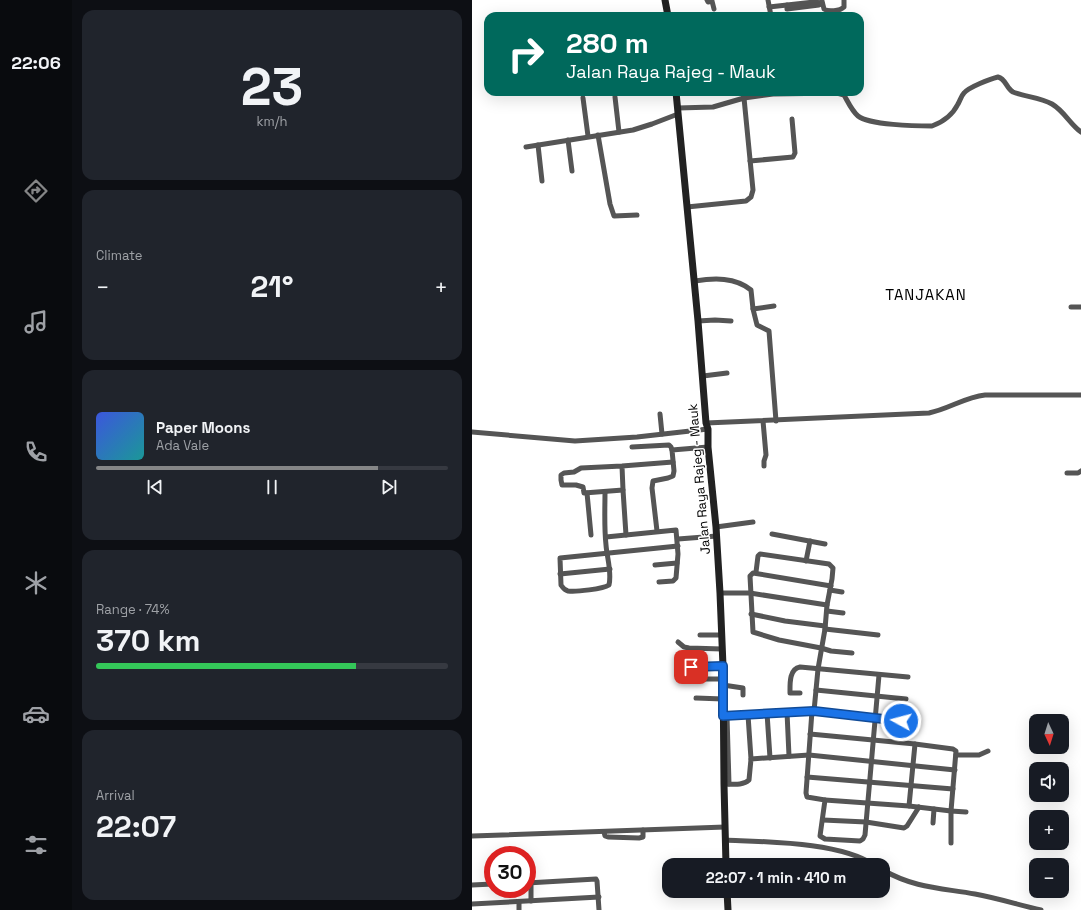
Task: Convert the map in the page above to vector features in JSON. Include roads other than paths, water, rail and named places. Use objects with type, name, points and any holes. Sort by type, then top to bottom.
[{"type":"main road","points":[[666,0],[668,12]]},
{"type":"main road","name":"Jalan Raya Rajeg - Mauk","points":[[676,96],[695,282],[708,447],[717,536],[722,635],[723,699],[725,716],[726,784],[724,827],[726,858]]},
{"type":"main road","points":[[727,898],[728,910]]},
{"type":"street","points":[[707,0],[708,2],[712,1],[714,9]]},
{"type":"street","points":[[768,0],[770,12]]},
{"type":"street","points":[[769,7],[786,5],[787,9],[820,5],[822,2],[825,10],[840,10],[844,7],[844,0]]},
{"type":"street","points":[[845,96],[856,115],[863,120],[932,126],[948,117],[957,106],[964,93],[969,89],[998,77],[1003,79],[1013,92],[1044,100],[1051,104],[1060,110],[1081,132]]},
{"type":"street","points":[[615,96],[619,132]]},
{"type":"street","points":[[526,147],[643,128],[678,111],[713,107],[752,96]]},
{"type":"street","points":[[582,98],[588,136]]},
{"type":"street","points":[[687,207],[746,201],[750,199],[753,190],[744,98]]},
{"type":"street","points":[[750,161],[792,157],[795,153],[792,119]]},
{"type":"street","points":[[598,135],[613,214],[614,216],[637,215]]},
{"type":"street","points":[[568,140],[572,171]]},
{"type":"street","points":[[538,145],[542,181]]},
{"type":"street","points":[[695,282],[718,279],[742,284],[751,290],[752,309],[757,325],[769,332],[776,421]]},
{"type":"street","points":[[752,309],[774,306]]},
{"type":"street","points":[[1071,307],[1081,308]]},
{"type":"street","points":[[698,321],[730,321]]},
{"type":"street","points":[[703,376],[727,373]]},
{"type":"street","points":[[472,432],[575,441],[637,437],[707,426],[764,421],[830,416],[929,413],[944,409],[970,398],[985,395],[1081,395]]},
{"type":"street","points":[[660,414],[662,434]]},
{"type":"street","points":[[764,421],[766,455],[764,466]]},
{"type":"street","points":[[632,447],[669,445],[672,450],[674,471],[672,476],[652,482],[657,531]]},
{"type":"street","points":[[672,450],[708,447]]},
{"type":"street","points":[[591,535],[587,493],[584,492],[583,487],[562,484],[561,475],[564,473],[574,472],[581,468],[673,462]]},
{"type":"street","points":[[622,466],[626,535]]},
{"type":"street","points":[[1067,473],[1076,473],[1081,471]]},
{"type":"street","points":[[587,493],[623,490]]},
{"type":"street","points":[[605,492],[606,537],[607,554],[610,569],[610,582],[607,587],[573,591],[565,590],[561,586],[560,558],[607,554],[678,546]]},
{"type":"street","points":[[716,527],[753,522]]},
{"type":"street","points":[[606,537],[657,531],[674,530],[677,532],[678,546],[675,580],[659,582]]},
{"type":"street","points":[[772,534],[825,544]]},
{"type":"street","points":[[678,539],[717,536]]},
{"type":"street","points":[[806,561],[810,542]]},
{"type":"street","points":[[852,653],[831,651],[822,648],[779,640],[754,633],[752,629],[750,593],[758,556],[760,554],[829,564],[832,566],[833,572],[831,588],[827,608],[825,628],[822,648],[818,669],[810,734],[807,797],[825,800],[868,802],[966,812]]},
{"type":"street","points":[[655,565],[677,563]]},
{"type":"street","points":[[560,574],[610,569]]},
{"type":"street","points":[[754,573],[831,588],[842,592]]},
{"type":"street","points":[[720,593],[750,593],[827,608],[843,613]]},
{"type":"street","points":[[751,614],[825,628],[878,635]]},
{"type":"street","points":[[700,635],[722,635]]},
{"type":"street","points":[[678,642],[684,647],[689,648],[722,649]]},
{"type":"street","points":[[691,667],[723,666]]},
{"type":"street","points":[[800,693],[790,693],[793,670],[800,667],[908,677]]},
{"type":"street","points":[[825,800],[820,834],[822,838],[856,842],[864,839],[879,675]]},
{"type":"street","points":[[693,679],[723,682],[743,688],[743,695]]},
{"type":"street","points":[[816,690],[906,699]]},
{"type":"street","points":[[696,698],[723,699]]},
{"type":"street","points":[[725,716],[813,711],[901,721]]},
{"type":"street","points":[[788,712],[789,756]]},
{"type":"street","points":[[767,713],[770,758]]},
{"type":"street","points":[[726,784],[744,784],[749,780],[751,759],[748,714]]},
{"type":"street","points":[[810,734],[915,744],[953,749],[956,751],[950,843]]},
{"type":"street","points":[[909,806],[915,744]]},
{"type":"street","points":[[956,755],[979,755],[988,751]]},
{"type":"street","points":[[751,759],[809,755],[955,770]]},
{"type":"street","points":[[807,777],[953,789]]},
{"type":"street","points":[[823,820],[866,822],[904,828],[907,826],[919,807]]},
{"type":"street","points":[[933,823],[934,809]]},
{"type":"street","points":[[472,836],[724,827]]},
{"type":"street","points":[[725,840],[780,843],[831,849],[862,858]]},
{"type":"street","points":[[890,873],[914,884],[994,898],[1041,910]]},
{"type":"street","points":[[536,882],[596,879],[599,897],[599,910]]},
{"type":"street","points":[[472,885],[484,884]]},
{"type":"street","points":[[472,904],[599,897]]},
{"type":"street","points":[[519,902],[519,910]]},
{"type":"district","name":"TANJAKAN","points":[[926,294]]}]
